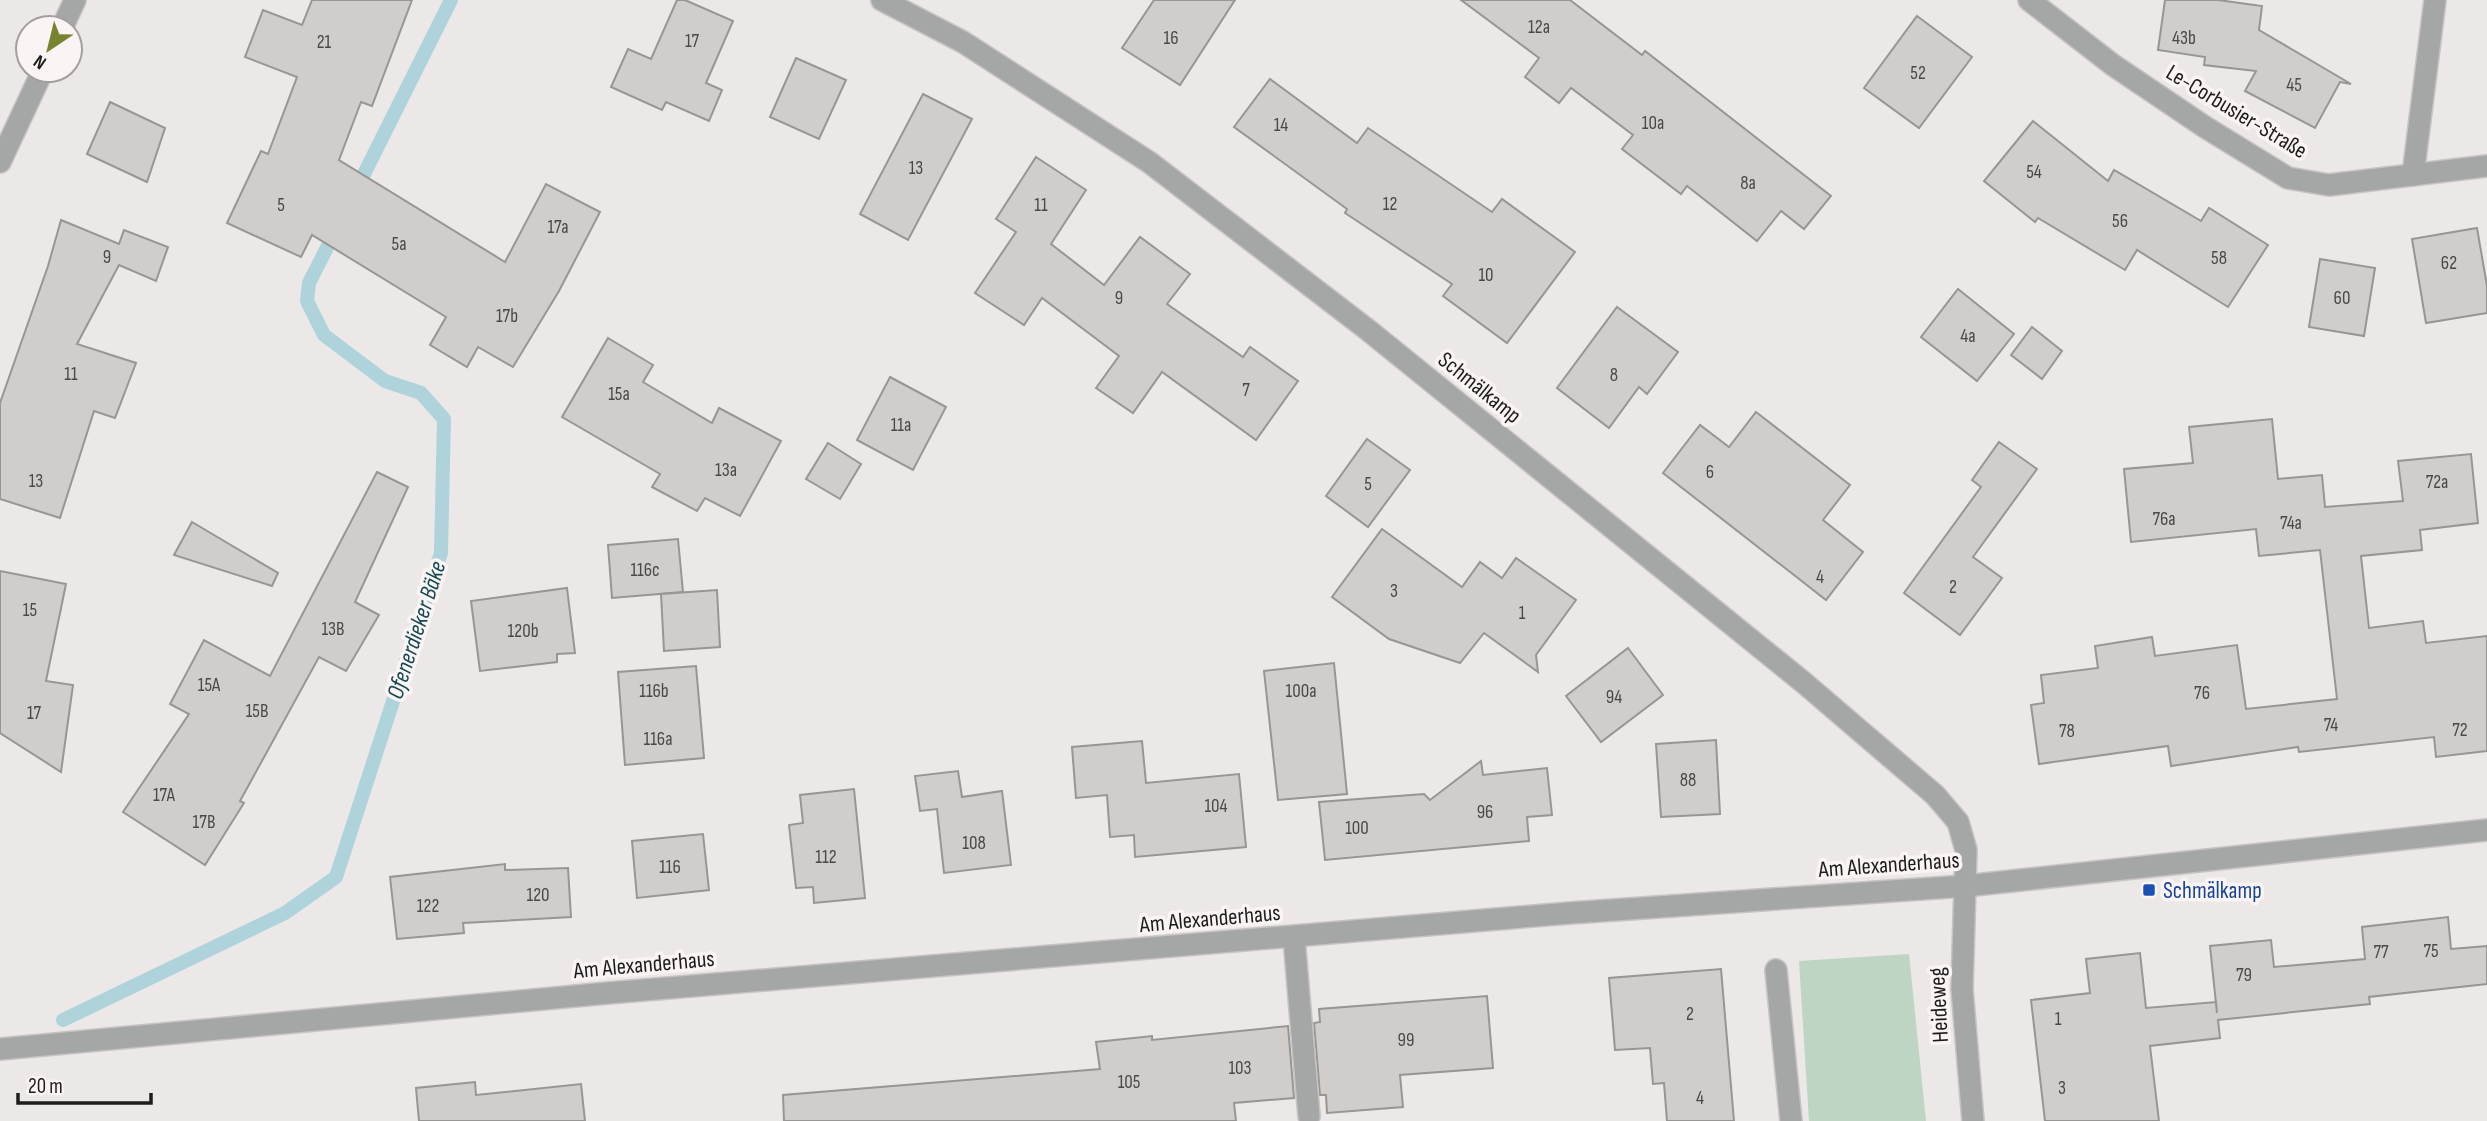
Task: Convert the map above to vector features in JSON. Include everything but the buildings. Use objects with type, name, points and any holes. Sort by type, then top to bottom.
[{"type":"street","name":"Schmälkamp","points":[[882,0],[963,42],[1149,162],[1368,330],[1803,682],[1935,795],[1958,822],[1966,850],[1965,886]]},
{"type":"street","name":"Le-Corbusier-Straße","points":[[2029,0],[2113,65],[2288,178],[2329,185],[2487,166]]},
{"type":"street","points":[[2413,175],[2435,0]]},
{"type":"street","points":[[0,162],[36,84]]},
{"type":"street","name":"Am Alexanderhaus","points":[[0,1049],[608,993],[1570,913],[1965,886],[2487,830]]},
{"type":"street","name":"Heideweg","points":[[1965,886],[1961,927],[1962,989],[1973,1121]]},
{"type":"street","name":"Am Alexanderhaus","points":[[1294,938],[1309,1116]]},
{"type":"street","points":[[1776,970],[1791,1121]]},
{"type":"green space","points":[[1909,954],[1926,1121],[1809,1121],[1799,961]]},
{"type":"waterway","name":"Ofenerdieker Bäke","points":[[356,190],[451,0]]},
{"type":"waterway","name":"Ofenerdieker Bäke","points":[[63,1020],[285,913],[336,877],[441,553],[444,419],[421,393],[385,381],[324,335],[307,301],[309,283],[336,230]]},
{"type":"place","name":"Schmälkamp","points":[[2149,890]]}]
